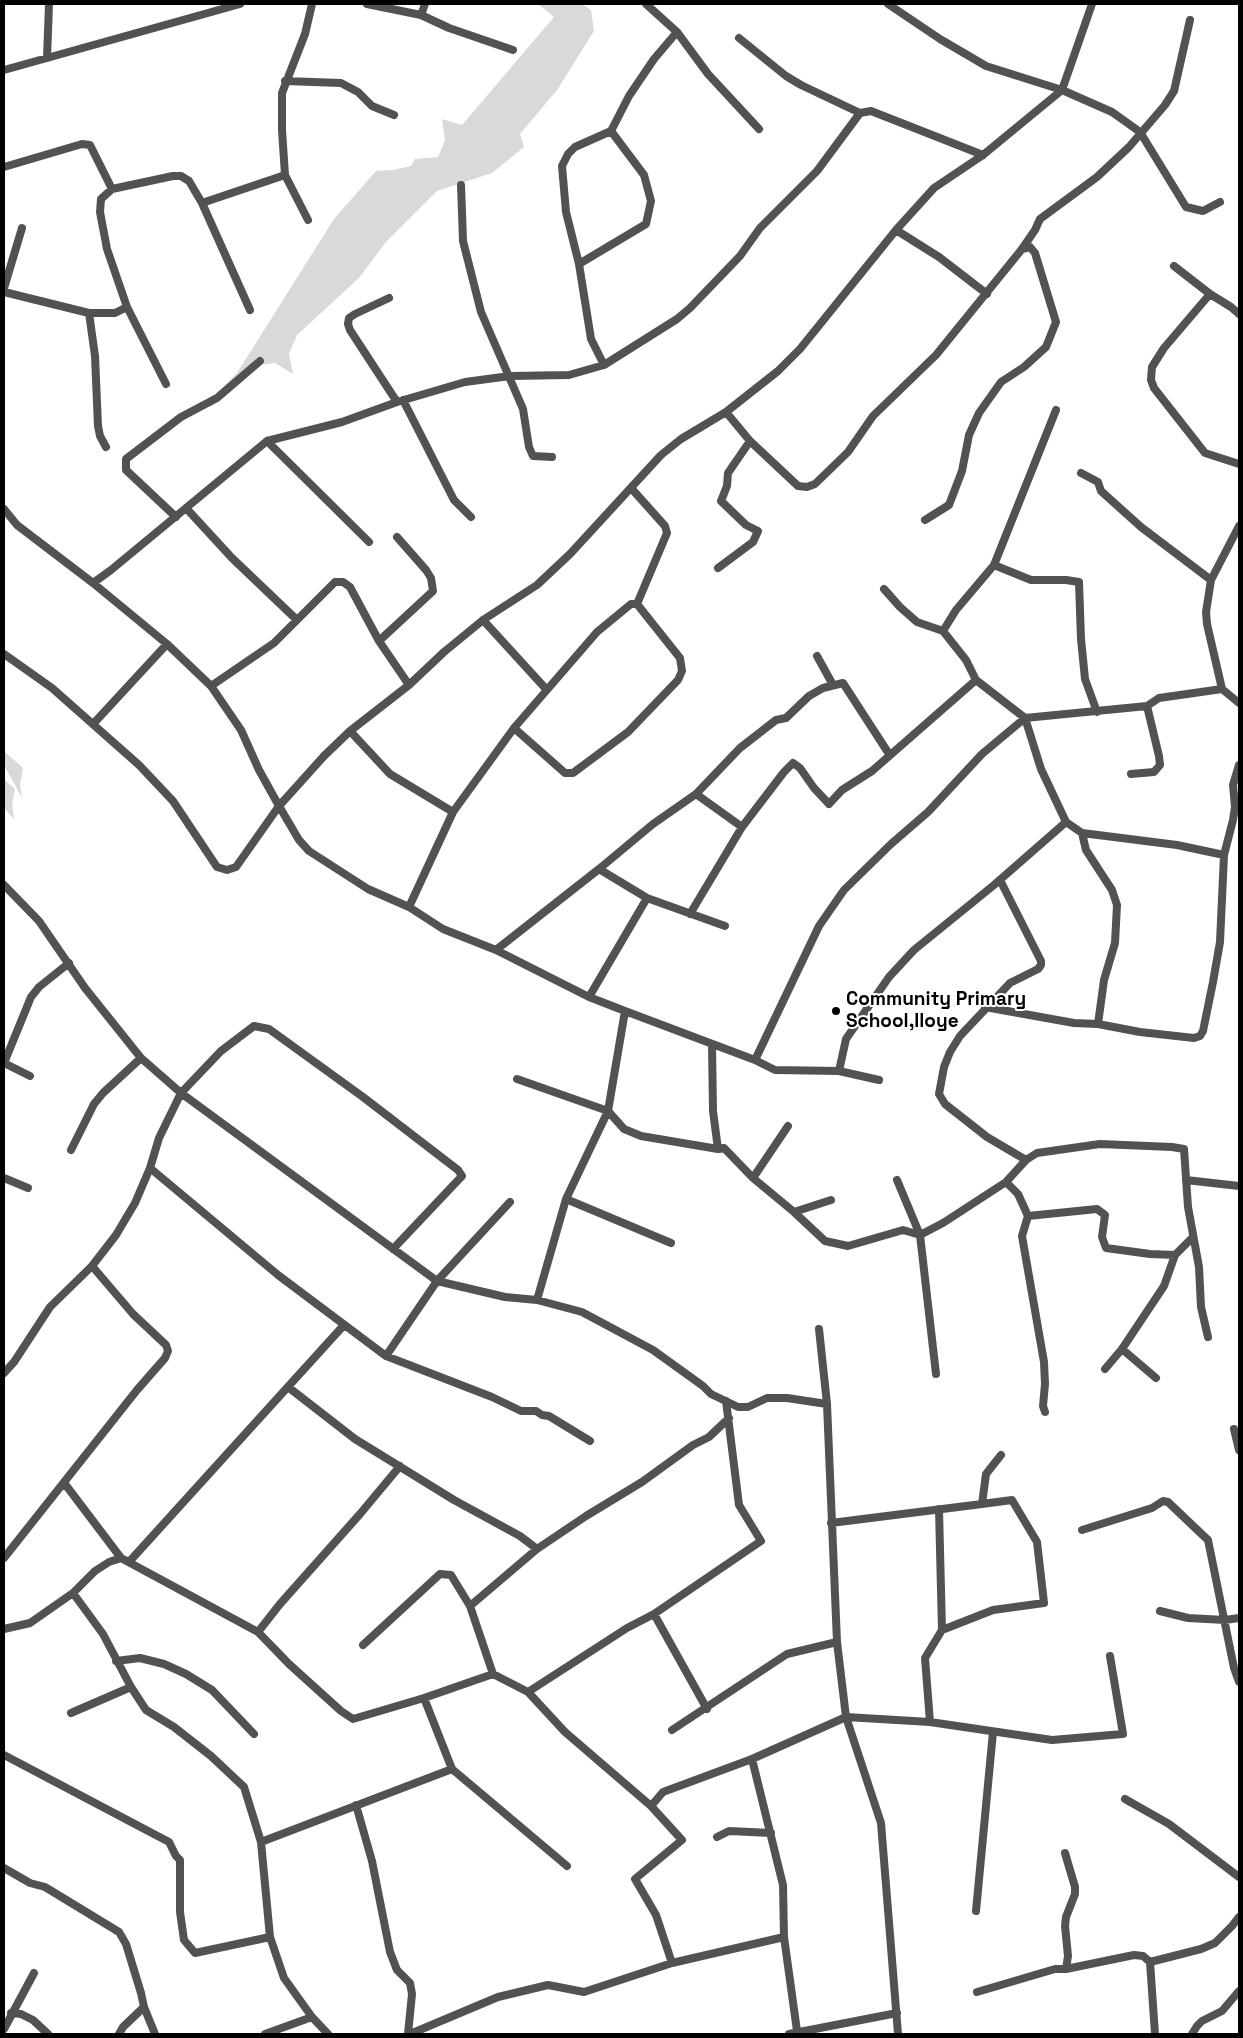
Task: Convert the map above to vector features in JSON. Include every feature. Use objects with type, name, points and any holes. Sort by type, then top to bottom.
[{"type":"street","points":[[48,58],[49,4]]},
{"type":"street","points":[[4,70],[240,4]]},
{"type":"street","points":[[308,220],[285,175],[282,93],[285,81],[305,34],[312,4]]},
{"type":"street","points":[[366,4],[421,15],[449,28],[513,50]]},
{"type":"street","points":[[421,15],[425,4]]},
{"type":"street","points":[[646,4],[677,32],[708,74],[759,129]]},
{"type":"street","points":[[888,4],[940,39],[986,66],[1062,90],[1112,112],[1140,132],[1186,206],[1204,211],[1220,202]]},
{"type":"street","points":[[4,654],[52,688],[94,723],[139,765],[173,800],[217,867],[227,870],[236,867],[279,806],[324,756],[350,731],[408,685],[444,652],[484,620],[537,585],[570,554],[661,456],[681,439],[726,412],[778,371],[800,349],[896,230],[934,188],[983,155],[1062,90],[1092,4]]},
{"type":"street","points":[[726,412],[750,441],[798,486],[807,487],[816,484],[848,452],[873,416],[936,355],[1026,248],[1029,238],[1036,230],[1040,218],[1097,177],[1129,147],[1165,105],[1174,91],[1190,20]]},
{"type":"street","points":[[604,365],[591,339],[579,264],[566,212],[562,166],[568,154],[576,147],[611,131],[629,96],[654,59],[677,32]]},
{"type":"street","points":[[739,38],[786,76],[860,113],[871,111],[983,155]]},
{"type":"street","points":[[285,81],[341,84],[358,92],[372,106],[394,115]]},
{"type":"street","points":[[93,583],[267,441],[342,422],[400,401],[465,382],[510,376],[569,375],[604,365],[677,319],[690,308],[740,256],[760,228],[816,171],[860,113]]},
{"type":"street","points":[[579,264],[646,224],[652,201],[644,175],[611,131]]},
{"type":"street","points":[[4,167],[82,144],[90,144],[112,189]]},
{"type":"street","points":[[202,203],[285,175]]},
{"type":"street","points":[[166,384],[128,307],[107,249],[100,212],[101,199],[112,189],[181,176],[189,181],[202,203],[250,310]]},
{"type":"street","points":[[461,185],[463,241],[481,312],[523,408],[529,447],[533,456],[552,457]]},
{"type":"street","points":[[4,288],[22,228]]},
{"type":"street","points":[[896,230],[939,257],[987,294]]},
{"type":"street","points":[[925,520],[949,505],[962,471],[969,435],[978,413],[1001,382],[1024,367],[1046,347],[1056,322],[1034,253],[1026,248]]},
{"type":"street","points":[[1174,266],[1239,314]]},
{"type":"street","points":[[4,292],[89,313],[115,313],[128,307]]},
{"type":"street","points":[[1210,294],[1164,348],[1152,367],[1151,380],[1154,388],[1205,453],[1239,464]]},
{"type":"street","points":[[389,298],[349,318],[350,330],[400,401],[454,500],[471,517]]},
{"type":"street","points":[[89,313],[94,356],[98,426],[100,436],[106,447]]},
{"type":"street","points":[[176,516],[126,470],[126,459],[181,417],[217,398],[260,361]]},
{"type":"street","points":[[943,631],[956,610],[994,566],[1056,410]]},
{"type":"street","points":[[267,441],[369,542]]},
{"type":"street","points":[[718,568],[754,542],[758,531],[746,525],[721,501],[727,486],[728,473],[750,441]]},
{"type":"street","points":[[1080,473],[1098,482],[1101,492],[1141,527],[1211,580]]},
{"type":"street","points":[[631,488],[665,526],[667,533],[637,604]]},
{"type":"street","points":[[186,508],[232,558],[296,620]]},
{"type":"street","points":[[4,509],[17,525],[93,583],[167,644],[211,686],[241,730],[259,770],[279,806],[299,840],[309,851],[368,889],[409,908],[443,929],[496,950],[589,996],[625,1011],[755,1060],[775,1070],[839,1071],[879,1080]]},
{"type":"street","points":[[1239,526],[1211,580],[1206,602],[1207,624],[1222,689],[1239,703]]},
{"type":"street","points":[[379,641],[433,591],[431,578],[426,570],[397,537]]},
{"type":"street","points":[[994,566],[1031,580],[1079,582],[1081,639],[1086,679],[1097,712]]},
{"type":"street","points":[[211,686],[274,643],[335,582],[342,582],[350,587],[379,641],[408,685]]},
{"type":"street","points":[[884,589],[917,622],[943,631],[966,660],[976,680],[1025,718],[1041,769],[1066,822],[1082,833],[1177,845],[1224,855]]},
{"type":"street","points":[[409,908],[453,812],[514,728],[597,632],[631,604],[637,604]]},
{"type":"street","points":[[514,728],[565,773],[573,773],[628,732],[678,680],[682,671],[680,658],[637,604]]},
{"type":"street","points":[[484,620],[546,690]]},
{"type":"street","points":[[94,723],[167,644]]},
{"type":"street","points":[[817,656],[833,685]]},
{"type":"street","points":[[690,914],[742,827],[793,763],[800,768],[814,788],[829,804],[842,790],[872,771],[889,754],[976,680]]},
{"type":"street","points":[[496,950],[599,870],[653,824],[696,794],[740,748],[776,720],[786,718],[809,696],[842,683],[889,754]]},
{"type":"street","points":[[755,1060],[819,926],[844,890],[891,844],[928,812],[982,754],[1025,718],[1147,706],[1159,698],[1222,689]]},
{"type":"street","points":[[1131,774],[1154,772],[1160,766],[1147,706]]},
{"type":"street","points":[[350,731],[390,774],[453,812]]},
{"type":"street","points":[[985,1007],[1074,1023],[1098,1024],[1140,1032],[1194,1038],[1200,1036],[1203,1031],[1220,942],[1224,855],[1233,820],[1234,785],[1239,766]]},
{"type":"street","points":[[696,794],[742,827]]},
{"type":"street","points":[[839,1071],[846,1039],[888,977],[914,950],[1000,880],[1066,822]]},
{"type":"street","points":[[1082,833],[1086,850],[1112,890],[1117,905],[1115,943],[1104,980],[1098,1024]]},
{"type":"street","points":[[599,870],[647,898],[725,926]]},
{"type":"street","points":[[1000,880],[1041,961],[1041,965],[1038,969],[1010,983],[985,1007],[960,1036],[950,1052],[939,1094],[945,1104],[987,1137],[1026,1160]]},
{"type":"street","points":[[4,885],[38,921],[99,1006],[141,1058],[181,1093],[437,1281],[505,1296],[537,1300],[582,1312],[653,1350],[703,1386],[711,1394],[738,1407],[748,1407],[767,1398],[788,1398],[827,1404]]},
{"type":"street","points":[[589,996],[647,898]]},
{"type":"street","points":[[30,1076],[4,1063],[31,997],[39,987],[69,963]]},
{"type":"street","points":[[537,1300],[566,1198],[608,1112],[625,1011]]},
{"type":"street","points":[[4,1373],[20,1354],[50,1307],[92,1266],[116,1235],[135,1203],[150,1168],[159,1138],[181,1093],[221,1051],[254,1026],[269,1029],[363,1096],[458,1170],[462,1176],[393,1249]]},
{"type":"street","points":[[712,1045],[713,1111],[718,1149]]},
{"type":"street","points":[[71,1150],[94,1104],[103,1092],[141,1058]]},
{"type":"street","points":[[517,1079],[608,1112],[624,1129],[641,1136],[718,1149],[724,1148],[753,1178],[825,1241],[848,1246],[904,1230],[920,1235],[943,1223],[1006,1182],[1026,1160],[1036,1153],[1100,1144],[1172,1146],[1184,1149],[1186,1198],[1192,1238],[1199,1267],[1201,1306],[1208,1337]]},
{"type":"street","points":[[753,1178],[788,1126]]},
{"type":"street","points":[[150,1168],[278,1274],[386,1356],[492,1397],[521,1411],[536,1411],[542,1415],[550,1416],[590,1441]]},
{"type":"street","points":[[4,1178],[28,1188]]},
{"type":"street","points":[[897,1180],[920,1235],[936,1374]]},
{"type":"street","points":[[1186,1180],[1239,1186]]},
{"type":"street","points":[[1006,1182],[1018,1194],[1028,1216],[1022,1236],[1044,1362],[1045,1384],[1042,1406],[1045,1412]]},
{"type":"street","points":[[566,1198],[671,1243]]},
{"type":"street","points":[[794,1212],[831,1200]]},
{"type":"street","points":[[386,1356],[437,1281],[510,1202]]},
{"type":"street","points":[[1028,1216],[1097,1210],[1105,1215],[1102,1236],[1106,1248],[1150,1254],[1174,1254]]},
{"type":"street","points":[[1105,1369],[1122,1349],[1164,1286],[1174,1254],[1192,1238]]},
{"type":"street","points":[[4,1558],[165,1358],[168,1351],[166,1345],[133,1314],[92,1266]]},
{"type":"street","points":[[129,1562],[344,1325]]},
{"type":"street","points":[[819,1329],[827,1404],[837,1642],[846,1717],[881,1823],[898,2034]]},
{"type":"street","points":[[1122,1349],[1156,1378]]},
{"type":"street","points":[[288,1387],[355,1439],[454,1500],[520,1536],[537,1549]]},
{"type":"street","points":[[528,1692],[627,1628],[654,1614],[761,1541],[739,1505],[726,1401]]},
{"type":"street","points":[[470,1606],[537,1549],[642,1482],[693,1445],[709,1437],[729,1418]]},
{"type":"street","points":[[1234,1429],[1239,1450]]},
{"type":"street","points":[[982,1504],[986,1474],[1001,1455]]},
{"type":"street","points":[[258,1632],[400,1466]]},
{"type":"street","points":[[64,1484],[122,1558],[258,1632],[341,1711],[353,1718],[424,1698],[493,1674]]},
{"type":"street","points":[[831,1523],[1012,1500],[1037,1542],[1044,1603],[993,1610],[942,1630]]},
{"type":"street","points":[[1082,1530],[1152,1508],[1163,1501],[1168,1502],[1208,1540],[1234,1668],[1239,1682]]},
{"type":"street","points":[[930,1722],[925,1658],[942,1630],[939,1509]]},
{"type":"street","points":[[4,1629],[30,1623],[73,1593],[95,1571],[110,1562],[122,1558]]},
{"type":"street","points":[[363,1645],[440,1574],[451,1575],[470,1606],[493,1674],[528,1692],[564,1732],[651,1806],[682,1840],[634,1879],[656,1915],[672,1964]]},
{"type":"street","points":[[73,1593],[103,1634],[131,1688],[146,1710],[174,1727],[211,1756],[244,1787],[261,1842],[270,1937],[284,1978],[312,2017],[328,2034]]},
{"type":"street","points":[[1160,1611],[1188,1618],[1225,1620],[1239,1618]]},
{"type":"street","points":[[654,1614],[707,1709]]},
{"type":"street","points":[[672,1730],[707,1709],[736,1687],[787,1654],[837,1642]]},
{"type":"street","points":[[651,1806],[663,1792],[752,1759],[846,1717],[930,1722],[1058,1741],[1123,1734],[1110,1656]]},
{"type":"street","points":[[116,1661],[140,1658],[164,1664],[186,1674],[212,1690],[254,1734]]},
{"type":"street","points":[[71,1713],[131,1688]]},
{"type":"street","points":[[424,1698],[452,1769],[567,1866]]},
{"type":"street","points":[[976,1910],[993,1732]]},
{"type":"street","points":[[4,1755],[169,1842],[180,1860],[180,1912],[184,1940],[195,1953],[270,1937]]},
{"type":"street","points":[[752,1759],[783,1885],[784,1937],[793,2033],[897,2013]]},
{"type":"street","points":[[261,1842],[452,1769]]},
{"type":"street","points":[[1125,1800],[1170,1824],[1239,1877]]},
{"type":"street","points":[[356,1805],[372,1861],[390,1952],[397,1970],[410,1983],[412,1994],[409,2034],[498,1997],[548,1985],[584,1992],[672,1964],[784,1937]]},
{"type":"street","points":[[717,1837],[730,1831],[771,1833]]},
{"type":"street","points":[[1065,1853],[1075,1887],[1073,1902],[1066,1917],[1065,1926],[1068,1956],[1066,1969]]},
{"type":"street","points":[[4,1868],[30,1882],[45,1887],[119,1932],[126,1944],[144,2006],[155,2034]]},
{"type":"street","points":[[1150,1962],[1202,1949],[1215,1943],[1239,1917]]},
{"type":"street","points":[[977,1992],[1054,1969],[1066,1969],[1077,1965],[1134,1955],[1143,1956],[1150,1962],[1155,2034]]},
{"type":"street","points":[[1068,1956],[1077,1965]]},
{"type":"street","points":[[4,2029],[34,1973]]},
{"type":"street","points":[[1192,2034],[1202,2021],[1222,2012],[1239,1991]]},
{"type":"street","points":[[119,2034],[144,2006]]},
{"type":"street","points":[[11,2014],[21,2014],[33,2020],[48,2034]]},
{"type":"street","points":[[265,2034],[312,2017]]},
{"type":"shaded area","points":[[538,4],[582,4],[591,10],[594,31],[557,90],[520,134],[524,147],[492,173],[437,191],[386,242],[359,278],[297,335],[289,354],[293,374],[275,363],[253,366],[211,407],[217,393],[237,373],[334,219],[376,171],[394,170],[411,166],[415,159],[438,157],[445,140],[442,119],[462,125],[554,17]]},
{"type":"shaded area","points":[[4,751],[23,768],[20,784],[22,798],[4,765]]},
{"type":"shaded area","points":[[4,779],[15,789],[12,805],[14,819],[4,808]]},
{"type":"place","name":"Community Primary School,Iloye","points":[[836,1011]]}]
